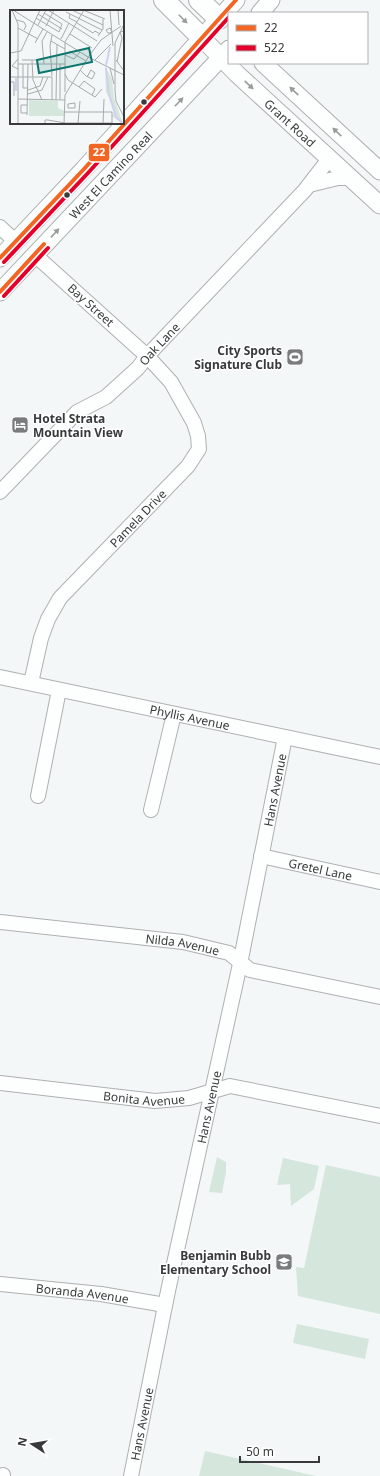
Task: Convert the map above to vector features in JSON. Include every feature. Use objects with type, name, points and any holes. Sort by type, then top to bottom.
[{"type":"highway","points":[[164,0],[203,39]]},
{"type":"highway","points":[[199,0],[224,25]]},
{"type":"main road","name":"West El Camino Real","points":[[230,12],[236,0]]},
{"type":"main road","points":[[261,12],[271,0]]},
{"type":"main road","name":"West El Camino Real","points":[[0,258],[203,39],[224,25]]},
{"type":"main road","name":"Grant Road","points":[[203,39],[225,53]]},
{"type":"main road","name":"West El Camino Real","points":[[0,292],[225,53]]},
{"type":"main road","name":"Grant Road","points":[[236,64],[329,159]]},
{"type":"main road","points":[[264,64],[351,162],[380,205]]},
{"type":"main road","points":[[329,159],[351,162],[380,172]]},
{"type":"street","name":"Oak Lane","points":[[0,492],[77,412],[106,397],[138,368],[147,356],[309,185],[329,159]]},
{"type":"street","points":[[309,185],[338,178],[351,162]]},
{"type":"street","points":[[0,227],[16,242]]},
{"type":"street","name":"Bay Street","points":[[35,255],[147,356]]},
{"type":"street","name":"Pamela Drive","points":[[31,683],[41,638],[48,619],[60,598],[188,466],[199,449],[198,436],[194,423],[178,392],[171,382],[147,356]]},
{"type":"street","name":"Phyllis Avenue","points":[[0,677],[380,757]]},
{"type":"street","points":[[38,796],[59,690]]},
{"type":"street","points":[[150,810],[174,714]]},
{"type":"street","name":"Hans Avenue","points":[[131,1476],[165,1305],[240,964],[285,737]]},
{"type":"street","name":"Gretel Lane","points":[[261,856],[380,882]]},
{"type":"street","name":"Nilda Avenue","points":[[0,922],[183,942],[229,953],[240,964],[250,970],[380,996]]},
{"type":"street","name":"Bonita Avenue","points":[[0,1083],[155,1101],[189,1098],[230,1086],[380,1116]]},
{"type":"street","name":"Boranda Avenue","points":[[0,1284],[101,1294],[165,1305]]},
{"type":"green space","points":[[217,1157],[226,1162],[226,1172],[222,1193],[209,1192]]},
{"type":"green space","points":[[283,1158],[319,1166],[314,1189],[291,1206],[290,1184],[277,1185]]},
{"type":"green space","points":[[326,1165],[380,1177],[380,1314],[298,1296],[296,1267],[304,1268]]},
{"type":"green space","points":[[297,1324],[369,1339],[365,1359],[293,1343]]},
{"type":"green space","points":[[205,1451],[316,1476],[199,1476]]},
{"type":"transit line","name":"22","points":[[0,258],[84,169],[236,0]]},
{"type":"transit line","name":"522","points":[[4,262],[88,173],[228,18]]},
{"type":"transit line","name":"22","points":[[0,292],[44,244]]},
{"type":"transit line","name":"522","points":[[4,296],[48,248]]},
{"type":"place","name":"City Sports Signature Club","points":[[295,357]]},
{"type":"place","name":"Hotel Strata Mountain View","points":[[20,425]]},
{"type":"place","name":"Benjamin Bubb Elementary School","points":[[284,1262]]}]
